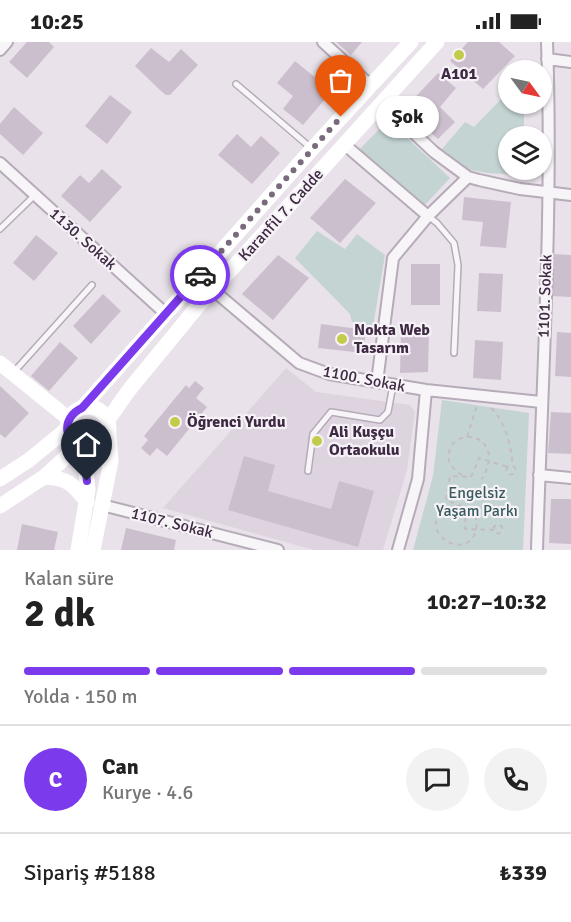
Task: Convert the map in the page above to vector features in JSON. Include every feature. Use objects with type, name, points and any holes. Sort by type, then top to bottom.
[{"type":"street","points":[[0,50],[7,42]]},
{"type":"street","points":[[323,42],[371,86]]},
{"type":"street","name":"Karanfil 7. Cadde","points":[[82,408],[312,149],[411,42]]},
{"type":"street","name":"Karanfil 7. Cadde","points":[[108,427],[129,390],[213,290],[437,42]]},
{"type":"street","name":"1101. Sokak","points":[[537,550],[549,192],[547,42]]},
{"type":"street","points":[[548,59],[571,62]]},
{"type":"street","points":[[382,103],[434,152],[468,177],[520,189],[571,195]]},
{"type":"street","points":[[345,145],[428,216]]},
{"type":"street","name":"1130. Sokak","points":[[0,163],[166,314]]},
{"type":"street","points":[[377,382],[393,258],[428,216],[468,177]]},
{"type":"street","name":"1100. Sokak","points":[[213,290],[299,363],[329,374],[426,390],[542,402]]},
{"type":"street","points":[[0,363],[68,424],[70,439],[81,447],[94,448],[100,445],[105,440],[108,427]]},
{"type":"street","points":[[398,550],[418,479],[426,390]]},
{"type":"street","points":[[0,479],[36,455],[68,424],[73,413],[82,408],[99,409],[104,414],[108,427],[111,461],[78,550]]},
{"type":"street","points":[[0,506],[44,477],[81,447]]},
{"type":"street","points":[[81,447],[88,490],[94,504],[93,550]]},
{"type":"street","points":[[539,475],[571,478]]},
{"type":"street","points":[[44,477],[57,478],[73,484],[94,504]]},
{"type":"street","name":"1107. Sokak","points":[[94,504],[278,550]]},
{"type":"lane","points":[[236,84],[312,149]]},
{"type":"lane","points":[[0,229],[34,195]]},
{"type":"lane","points":[[428,216],[438,223],[454,243],[458,265],[454,353]]},
{"type":"lane","points":[[12,374],[92,285]]},
{"type":"lane","points":[[308,471],[313,434],[331,412],[380,420],[388,412],[393,385]]},
{"type":"path","points":[[468,437],[479,396],[495,412],[503,425],[512,449],[513,466],[516,471],[512,475],[507,471],[508,467]]},
{"type":"path","points":[[464,477],[455,471],[448,455],[454,443],[468,437],[475,438],[486,445],[489,452],[487,469],[482,479]]},
{"type":"path","points":[[494,530],[465,529],[466,508],[446,500],[450,477],[471,477],[479,458],[508,467],[513,466]]},
{"type":"path","points":[[459,505],[444,510],[435,525],[444,543],[450,546],[462,546],[472,539],[476,529],[476,516]]},
{"type":"shaded area","name":"Ali Kuşçu Ortaokulu","points":[[286,368],[316,392],[410,405],[415,412],[407,470],[383,550],[314,550],[163,508]]},
{"type":"green space","points":[[498,102],[498,114],[524,114],[524,126],[498,126],[498,174],[470,170],[442,149],[465,122],[474,127]]},
{"type":"green space","points":[[388,120],[450,178],[423,207],[360,149]]},
{"type":"green space","points":[[317,231],[345,249],[357,234],[385,255],[373,326],[352,322],[350,314],[295,258]]},
{"type":"green space","name":"Engelsiz Yaşam Parkı","points":[[442,400],[529,413],[523,550],[413,550],[433,476]]},
{"type":"green space","points":[[89,420],[95,423],[98,429],[95,435],[89,438],[83,435],[80,429],[83,423]]},
{"type":"building","points":[[27,42],[49,42],[54,47],[27,78],[9,62]]},
{"type":"building","points":[[336,42],[362,42],[351,55]]},
{"type":"building","points":[[468,42],[499,42],[515,56],[511,60],[498,60],[498,74],[483,89],[450,61]]},
{"type":"building","points":[[151,48],[169,62],[181,49],[198,65],[170,95],[161,91],[135,66]]},
{"type":"building","points":[[295,61],[332,91],[303,125],[283,109],[293,96],[277,83]]},
{"type":"building","points":[[438,73],[456,88],[440,107],[455,122],[438,139],[404,109]]},
{"type":"building","points":[[110,95],[132,112],[107,144],[85,126]]},
{"type":"building","points":[[14,107],[43,133],[23,155],[0,134],[0,124]]},
{"type":"building","points":[[237,134],[251,147],[261,136],[280,153],[252,184],[218,155]]},
{"type":"building","points":[[102,169],[122,187],[90,222],[61,196],[80,175],[89,183]]},
{"type":"building","points":[[345,179],[376,203],[340,243],[310,218]]},
{"type":"building","points":[[464,197],[511,202],[506,248],[480,246],[483,222],[462,220]]},
{"type":"building","points":[[36,235],[58,253],[34,281],[13,263]]},
{"type":"building","points":[[554,254],[571,255],[571,297],[551,296]]},
{"type":"building","points":[[278,255],[309,278],[273,320],[242,294]]},
{"type":"building","points":[[411,264],[440,264],[440,305],[411,305]]},
{"type":"building","points":[[479,273],[503,274],[501,312],[477,311]]},
{"type":"building","points":[[103,294],[121,311],[91,344],[73,326]]},
{"type":"building","points":[[321,324],[366,330],[363,353],[318,348]]},
{"type":"building","points":[[401,330],[429,332],[428,372],[400,373]]},
{"type":"building","points":[[557,332],[571,333],[571,377],[555,376]]},
{"type":"building","points":[[475,340],[503,342],[501,380],[473,378]]},
{"type":"building","points":[[60,342],[78,358],[49,391],[31,376]]},
{"type":"building","name":"Öğrenci Yurdu","points":[[195,381],[204,388],[196,398],[207,407],[167,456],[157,448],[150,456],[141,448],[148,440],[144,436],[186,385],[189,388]]},
{"type":"building","points":[[0,386],[29,413],[5,438],[0,434]]},
{"type":"building","points":[[551,412],[571,413],[571,454],[548,453]]},
{"type":"building","points":[[244,456],[275,465],[268,491],[331,509],[339,481],[374,491],[358,547],[228,510]]},
{"type":"building","points":[[551,499],[571,499],[571,544],[549,543]]},
{"type":"building","points":[[22,524],[58,532],[54,550],[17,550]]},
{"type":"building","points":[[126,528],[176,540],[174,550],[121,550]]},
{"type":"way so far","points":[[200,275],[341,117]]},
{"type":"place","name":"A101","points":[[459,55]]},
{"type":"place","name":"Şok","points":[[341,117]]},
{"type":"place","name":"Nokta Web Tasarım","points":[[342,339]]},
{"type":"place","name":"Öğrenci Yurdu","points":[[175,422]]},
{"type":"place","name":"Ali Kuşçu Ortaokulu","points":[[317,441]]},
{"type":"route","points":[[87,481],[83,448],[70,439],[67,429],[69,419],[73,413],[82,408],[200,275]]}]
